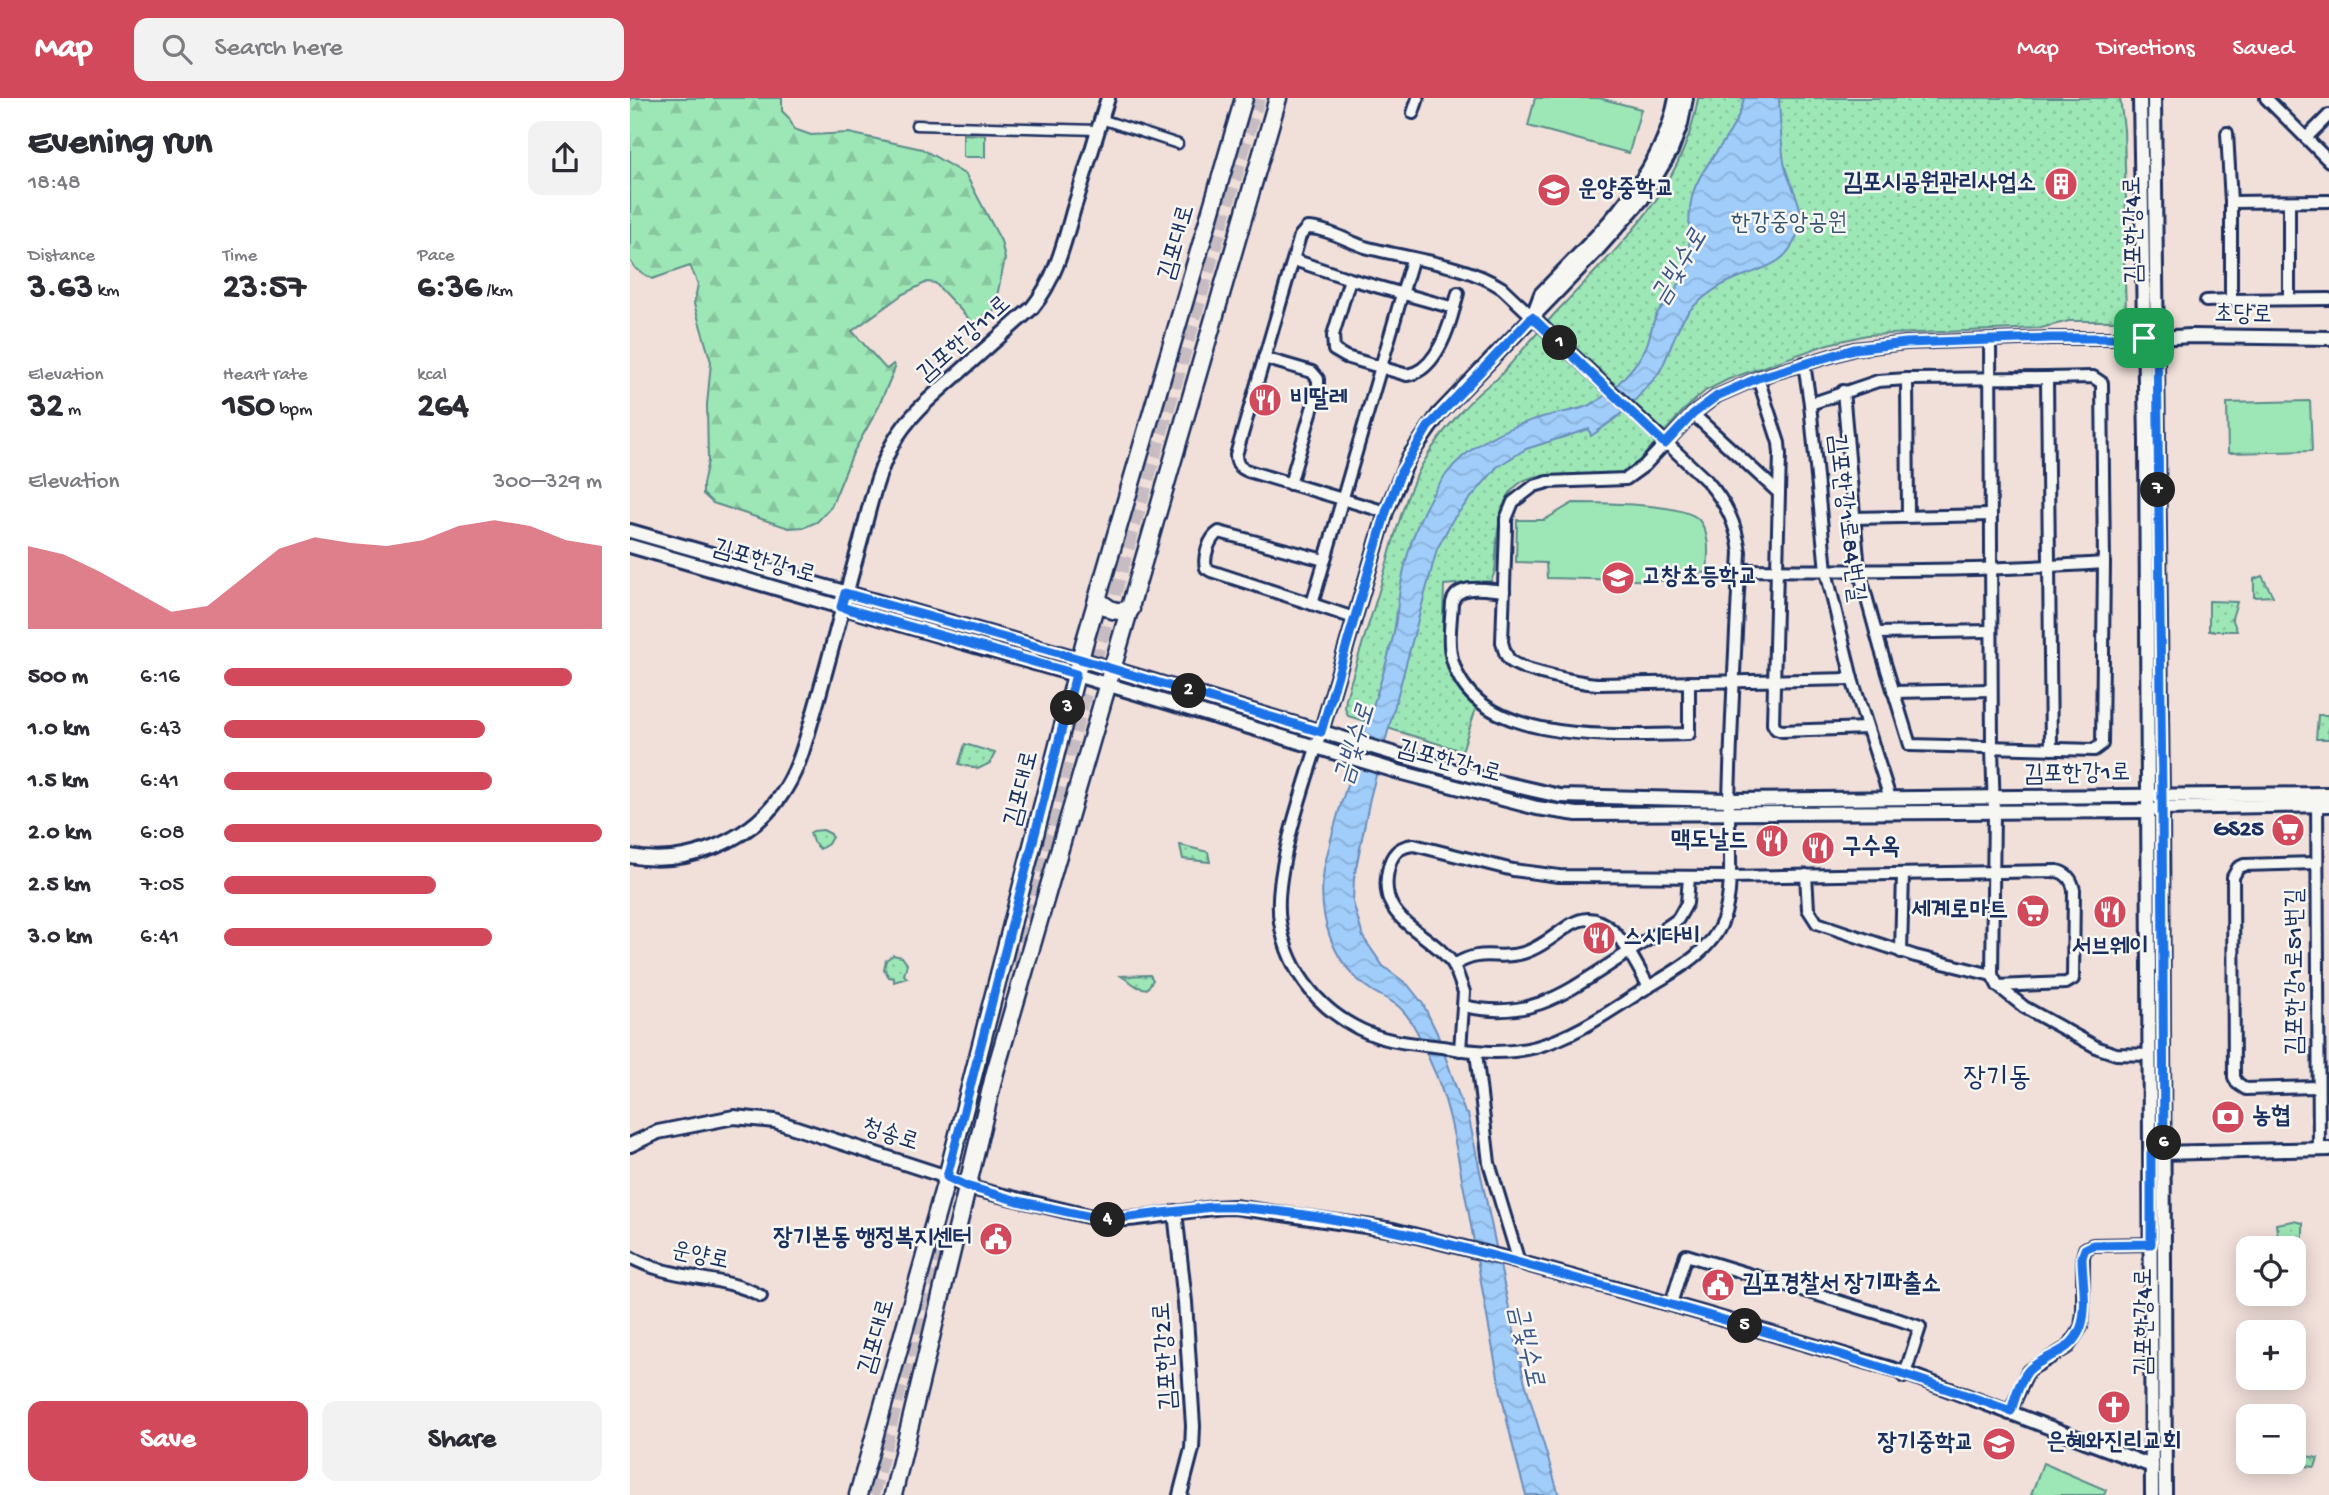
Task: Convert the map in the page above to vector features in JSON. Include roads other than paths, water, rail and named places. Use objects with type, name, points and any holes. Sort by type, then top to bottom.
[{"type":"main road","name":"김포대로","points":[[858,1495],[947,1177],[1078,666],[1244,98]]},
{"type":"main road","name":"김포대로","points":[[893,1495],[998,1059],[1278,98]]},
{"type":"main road","points":[[1097,599],[1112,611],[1131,609]]},
{"type":"street","name":"김포한강11로","points":[[630,855],[657,855],[711,845],[749,823],[775,797],[792,769],[873,497],[892,444],[910,419],[935,394],[1032,308],[1050,282],[1108,98]]},
{"type":"street","points":[[1413,113],[1418,98]]},
{"type":"street","points":[[1532,317],[1541,295],[1636,191],[1661,149],[1672,120],[1676,98]]},
{"type":"street","points":[[1386,512],[1242,469],[1236,461],[1302,232],[1311,228],[1412,260],[1482,277],[1502,288],[1532,317],[1573,355],[1665,444],[1707,481],[1724,502],[1738,535],[1740,570],[1726,909],[1715,935],[1699,953],[1649,987],[1555,1041],[1521,1050],[1476,1052],[1394,1041],[1372,1035],[1350,1024],[1324,1006],[1294,967],[1283,937],[1278,905],[1281,877],[1354,618],[1401,472],[1428,427],[1532,317],[1595,253],[1642,199],[1671,151],[1681,124],[1686,98]]},
{"type":"street","name":"김포한강4로","points":[[2140,98],[2150,338],[2162,795],[2157,1153],[2159,1466],[2152,1495]]},
{"type":"street","name":"김포한강4로","points":[[2154,98],[2147,795],[2149,1055],[2157,1153],[2151,1244],[2159,1466],[2165,1495]]},
{"type":"street","points":[[2266,98],[2329,161]]},
{"type":"street","points":[[2306,138],[2329,115]]},
{"type":"street","points":[[916,125],[1046,129],[1100,124],[1178,144]]},
{"type":"street","points":[[1043,139],[1046,129]]},
{"type":"street","points":[[2227,133],[2231,202],[2231,300]]},
{"type":"street","points":[[2231,202],[2329,201]]},
{"type":"street","points":[[2288,299],[2289,202]]},
{"type":"street","points":[[1294,260],[1350,279],[1454,308]]},
{"type":"street","points":[[1311,604],[1412,260]]},
{"type":"street","points":[[1350,279],[1332,346],[1339,355],[1407,375],[1418,371],[1443,343],[1458,293]]},
{"type":"street","points":[[2206,301],[2329,299]]},
{"type":"street","name":"초당로","points":[[1774,680],[1585,684],[1519,666],[1507,657],[1502,642],[1506,519],[1513,502],[1534,486],[1548,482],[1626,479],[1644,466],[1693,414],[1717,396],[1758,378],[1804,363],[1879,344],[2191,336],[2329,340]]},
{"type":"street","points":[[1990,341],[1994,804]]},
{"type":"street","points":[[1264,358],[1312,372],[1318,379],[1318,388],[1290,484]]},
{"type":"street","name":"김포한강1로84번길","points":[[1804,363],[1826,570],[1852,678],[1890,798]]},
{"type":"street","points":[[1810,404],[1843,391],[1878,381],[2093,377],[2102,383],[2104,740],[2099,748],[1992,749],[1910,745],[1859,570],[1843,391]]},
{"type":"street","points":[[1758,378],[1779,443],[1773,724],[1776,729],[1782,731],[1867,728]]},
{"type":"street","points":[[2047,378],[2051,749]]},
{"type":"street","points":[[1907,379],[1908,516]]},
{"type":"street","points":[[1693,414],[1779,492]]},
{"type":"street","points":[[1854,518],[1991,515]]},
{"type":"street","name":"김포한강1로","points":[[630,531],[845,593],[1111,676],[1481,778],[1560,796],[1729,806],[1994,804],[2147,795],[2323,799]]},
{"type":"street","points":[[1324,560],[1219,532],[1213,536],[1205,562],[1209,570],[1354,618]]},
{"type":"street","name":"김포한강1로","points":[[630,546],[841,607],[1078,666]]},
{"type":"street","points":[[1740,570],[1992,569],[2104,563]]},
{"type":"street","points":[[1504,591],[1461,590],[1453,597],[1452,603],[1450,652],[1453,664],[1472,695],[1492,711],[1561,732],[1689,734],[1689,682]]},
{"type":"street","points":[[1876,633],[1992,631]]},
{"type":"street","name":"김포한강1로","points":[[1111,676],[1342,756],[1559,812],[1890,798],[2148,811],[2323,799]]},
{"type":"street","points":[[1774,680],[1852,678]]},
{"type":"street","points":[[1893,692],[1991,691]]},
{"type":"street","name":"김포한강1로51번길","points":[[2323,799],[2317,863],[2317,1087],[2324,1149]]},
{"type":"street","name":"김포한강1로","points":[[1992,975],[1994,804]]},
{"type":"street","points":[[1458,1049],[1464,992],[1454,965],[1443,952],[1397,915],[1387,896],[1385,887],[1392,858],[1405,846],[1429,849],[1534,874],[1689,877],[2057,871],[2065,874],[2073,886],[2075,922],[2074,974],[2070,982],[1998,986]]},
{"type":"street","points":[[2317,863],[2244,865],[2234,872],[2233,891],[2234,1077],[2237,1083],[2246,1089],[2317,1087]]},
{"type":"street","points":[[1901,952],[1903,874]]},
{"type":"street","points":[[1806,875],[1808,909],[1817,923],[1901,952],[1992,975],[1998,986],[2024,1007],[2098,1048],[2116,1054],[2149,1055]]},
{"type":"street","points":[[1464,1006],[1494,1012],[1537,1006],[1569,991],[1670,924],[1683,912],[1689,893],[1689,877]]},
{"type":"street","points":[[1454,965],[1474,955],[1526,952],[1572,924],[1588,918],[1607,925],[1649,987]]},
{"type":"street","points":[[1476,1052],[1489,1163],[1514,1261]]},
{"type":"street","name":"청송로","points":[[630,1145],[658,1132],[734,1117],[775,1121],[947,1177],[966,1186],[1105,1220],[1212,1207],[1250,1208],[1393,1230],[1671,1304],[1701,1317],[1905,1375],[2010,1412],[2132,1464],[2159,1466]]},
{"type":"street","points":[[2157,1153],[2324,1149]]},
{"type":"street","name":"김포한강2로","points":[[1175,1212],[1185,1302],[1193,1426],[1192,1449],[1180,1495]]},
{"type":"street","name":"김포한강4로","points":[[2010,1412],[2028,1371],[2063,1351],[2081,1327],[2082,1257],[2085,1249],[2093,1245],[2151,1244]]},
{"type":"street","points":[[1671,1304],[1686,1255],[1920,1327],[1905,1375]]},
{"type":"street","name":"운양로","points":[[630,1257],[665,1272],[734,1286],[761,1296]]},
{"type":"water","points":[[1744,98],[1779,98],[1784,162],[1800,211],[1801,220],[1795,241],[1775,263],[1724,284],[1695,305],[1679,328],[1658,374],[1619,415],[1591,436],[1589,429],[1526,449],[1497,467],[1453,519],[1437,549],[1370,798],[1354,878],[1353,902],[1363,937],[1383,966],[1408,985],[1423,1004],[1437,1033],[1465,1113],[1468,1114],[1524,1379],[1559,1495],[1526,1495],[1499,1383],[1456,1145],[1444,1096],[1419,1036],[1407,1016],[1396,1004],[1357,979],[1337,952],[1325,920],[1322,886],[1324,869],[1392,641],[1407,556],[1429,501],[1454,465],[1477,446],[1517,425],[1592,404],[1615,387],[1630,371],[1646,347],[1658,312],[1685,273],[1692,195],[1702,174],[1736,122]]},
{"type":"tunnel","points":[[1010,964],[1079,711],[1257,98]]},
{"type":"tunnel","points":[[871,1495],[939,1233]]},
{"type":"place","name":"김포시공원관리사업소","points":[[2061,184]]},
{"type":"place","name":"운양중학교","points":[[1554,190]]},
{"type":"place","name":"비딸레","points":[[1265,400]]},
{"type":"place","name":"고창초등학교","points":[[1618,578]]},
{"type":"place","name":"GS25","points":[[2288,830]]},
{"type":"place","name":"맥도날드","points":[[1772,841]]},
{"type":"place","name":"구수옥","points":[[1818,848]]},
{"type":"place","name":"세계로마트","points":[[2033,911]]},
{"type":"place","name":"서브웨이","points":[[2110,912]]},
{"type":"place","name":"스시다비","points":[[1599,938]]},
{"type":"place","name":"농협","points":[[2228,1117]]},
{"type":"place","name":"장기본동 행정복지센터","points":[[996,1239]]},
{"type":"place","name":"김포경찰서 장기파출소","points":[[1718,1285]]},
{"type":"place","name":"은혜와진리교회","points":[[2114,1407]]},
{"type":"place","name":"장기중학교","points":[[1999,1444]]},
{"type":"district","name":"장기동","points":[[1997,1079]]},
{"type":"park label","name":"한강중앙공원","points":[[1789,224]]},
{"type":"water label","name":"금빛수로","points":[[1681,268]]},
{"type":"water label","name":"금빛수로","points":[[1357,745]]},
{"type":"water label","name":"금빛수로","points":[[1524,1346]]}]
